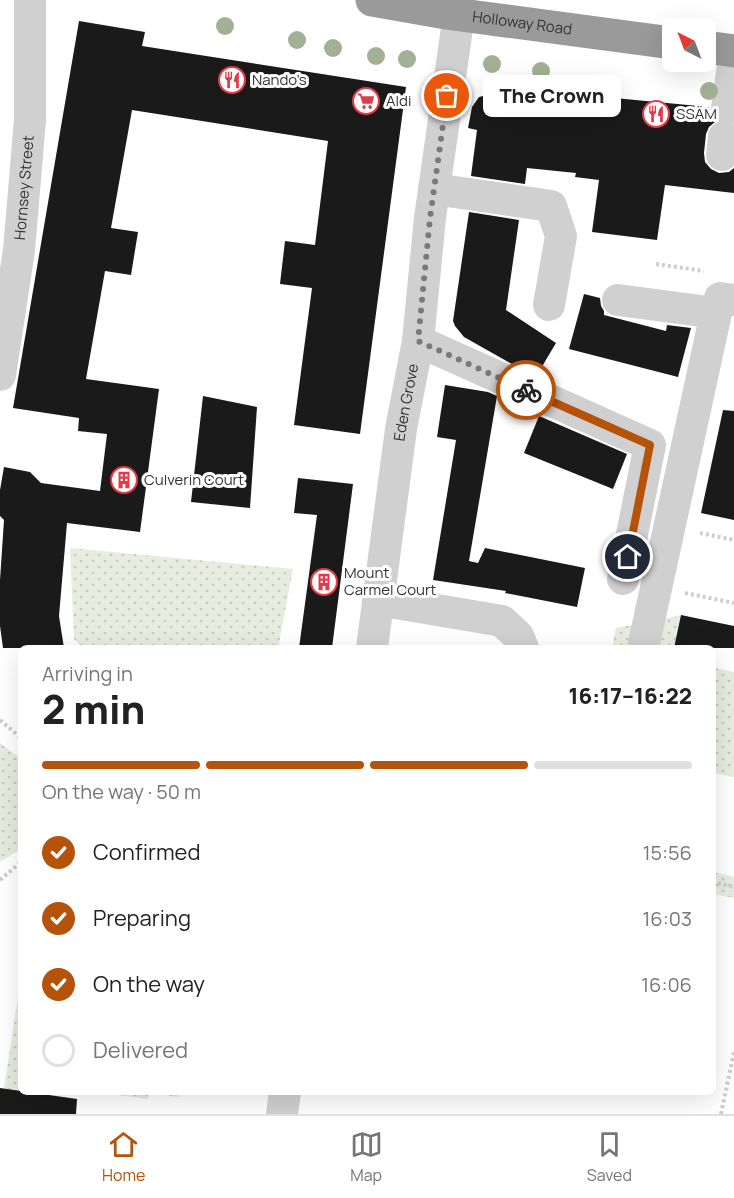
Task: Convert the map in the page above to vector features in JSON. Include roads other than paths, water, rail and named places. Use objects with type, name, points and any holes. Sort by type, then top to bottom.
[{"type":"highway","name":"Holloway Road","points":[[372,0],[662,42]]},
{"type":"highway","points":[[716,49],[734,51]]},
{"type":"street","name":"Hornsey Street","points":[[0,375],[9,248],[30,120],[30,0]]},
{"type":"street","name":"Eden Grove","points":[[372,645],[401,429],[418,341],[434,189],[459,14]]},
{"type":"street","points":[[724,134],[734,58]]},
{"type":"street","points":[[434,189],[551,206],[561,236],[549,304]]},
{"type":"street","points":[[618,300],[725,307],[684,452],[644,645]]},
{"type":"street","points":[[418,341],[650,445],[684,452]]},
{"type":"street","points":[[623,579],[650,445]]},
{"type":"street","points":[[378,600],[502,621],[518,636],[522,645]]},
{"type":"street","points":[[282,1114],[285,1095]]},
{"type":"place","name":"Nando's","points":[[232,80]]},
{"type":"place","name":"The Crown","points":[[447,96]]},
{"type":"place","name":"Aldi","points":[[366,101]]},
{"type":"place","name":"SSÄM","points":[[656,114]]},
{"type":"place","name":"Culverin Court","points":[[124,480]]},
{"type":"place","name":"Mount Carmel Court","points":[[324,582]]}]
